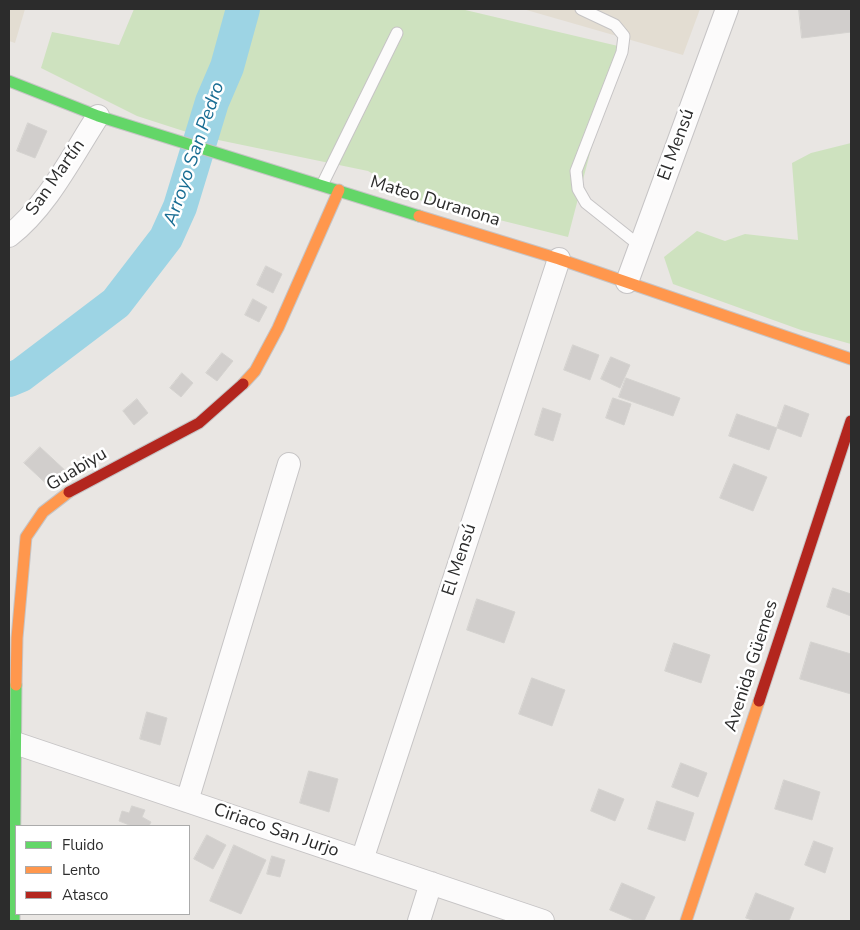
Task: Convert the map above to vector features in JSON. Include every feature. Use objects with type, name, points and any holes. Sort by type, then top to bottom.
[{"type":"street","name":"El Mensú","points":[[627,282],[727,9]]},
{"type":"street","name":"Mateo Duranona","points":[[9,81],[98,116],[558,259],[851,359]]},
{"type":"street","name":"San Martín","points":[[9,236],[22,226],[49,190],[98,116]]},
{"type":"street","name":"Guabiyu","points":[[14,921],[11,742],[17,638],[26,537],[43,512],[74,488],[199,423],[227,400],[255,371],[278,328],[339,190]]},
{"type":"street","name":"El Mensú","points":[[362,860],[558,259]]},
{"type":"street","name":"Avenida Güemes","points":[[686,921],[851,421]]},
{"type":"street","points":[[187,801],[289,464]]},
{"type":"street","name":"Ciriaco San Jurjo","points":[[11,742],[542,921]]},
{"type":"street","points":[[419,921],[432,884]]},
{"type":"lane","points":[[580,9],[615,25],[624,36],[622,52],[576,171],[578,189],[586,203],[640,246]]},
{"type":"lane","points":[[322,185],[397,33]]},
{"type":"shaded area","points":[[9,9],[25,9],[15,43],[9,41]]},
{"type":"shaded area","points":[[523,9],[700,9],[683,55]]},
{"type":"green space","points":[[134,9],[461,9],[618,46],[568,237],[415,199],[368,171],[199,136],[137,116],[41,68],[52,32],[119,45]]},
{"type":"green space","points":[[851,143],[851,344],[801,330],[673,284],[664,257],[697,231],[725,241],[745,234],[798,240],[792,163],[811,153]]},
{"type":"building","points":[[799,9],[851,9],[851,32],[802,38]]},
{"type":"building","points":[[28,123],[47,131],[35,158],[17,151]]},
{"type":"building","points":[[266,266],[282,274],[273,293],[257,285]]},
{"type":"building","points":[[253,299],[267,307],[259,322],[245,315]]},
{"type":"building","points":[[573,345],[599,355],[590,380],[564,370]]},
{"type":"building","points":[[222,353],[233,361],[217,381],[206,373]]},
{"type":"building","points":[[611,357],[630,365],[620,388],[601,379]]},
{"type":"building","points":[[182,373],[193,383],[181,397],[170,388]]},
{"type":"building","points":[[626,378],[680,398],[673,416],[619,397]]},
{"type":"building","points":[[613,398],[631,404],[624,425],[606,418]]},
{"type":"building","points":[[137,399],[148,413],[134,425],[123,411]]},
{"type":"building","points":[[785,405],[809,414],[801,437],[777,428]]},
{"type":"building","points":[[543,408],[561,414],[553,441],[535,435]]},
{"type":"building","points":[[737,414],[777,428],[769,450],[729,436]]},
{"type":"building","points":[[40,447],[69,474],[53,490],[24,463]]},
{"type":"building","points":[[734,464],[767,477],[753,511],[720,498]]},
{"type":"building","points":[[833,588],[851,594],[851,616],[827,607]]},
{"type":"building","points":[[477,599],[515,612],[504,643],[467,630]]},
{"type":"building","points":[[811,642],[851,654],[851,694],[800,679]]},
{"type":"building","points":[[674,643],[710,655],[701,683],[665,671]]},
{"type":"building","points":[[532,678],[565,690],[552,726],[519,714]]},
{"type":"building","points":[[147,712],[167,718],[160,745],[140,739]]},
{"type":"building","points":[[681,763],[707,773],[698,797],[672,787]]},
{"type":"building","points":[[309,771],[338,779],[329,812],[300,803]]},
{"type":"building","points":[[784,780],[820,792],[812,820],[775,809]]},
{"type":"building","points":[[599,789],[624,799],[615,821],[591,811]]},
{"type":"building","points":[[657,801],[694,813],[685,841],[648,829]]},
{"type":"building","points":[[132,806],[145,810],[142,817],[151,822],[150,825],[129,825],[119,821],[122,811],[129,813]]},
{"type":"building","points":[[207,835],[226,845],[213,869],[194,859]]},
{"type":"building","points":[[814,841],[833,848],[825,873],[805,865]]},
{"type":"building","points":[[234,845],[266,860],[241,914],[210,901]]},
{"type":"building","points":[[272,856],[285,860],[280,877],[267,874]]},
{"type":"building","points":[[622,883],[655,897],[644,921],[636,921],[610,910]]},
{"type":"building","points":[[756,893],[794,908],[789,921],[755,921],[746,918]]},
{"type":"waterway","name":"Arroyo San Pedro","points":[[9,380],[21,375],[116,303],[166,238],[180,207],[212,102],[227,67],[243,9]]},
{"type":"traffic: fast","points":[[9,81],[98,116],[419,216]]},
{"type":"traffic: fast","points":[[14,921],[16,685]]},
{"type":"traffic: slow","points":[[243,384],[255,371],[278,328],[339,190]]},
{"type":"traffic: slow","points":[[419,216],[559,259],[851,359]]},
{"type":"traffic: slow","points":[[16,685],[17,638],[26,537],[43,512],[69,492]]},
{"type":"traffic: slow","points":[[686,921],[759,701]]},
{"type":"traffic: jam","points":[[69,492],[199,423],[243,384]]},
{"type":"traffic: jam","points":[[759,701],[851,421]]}]
